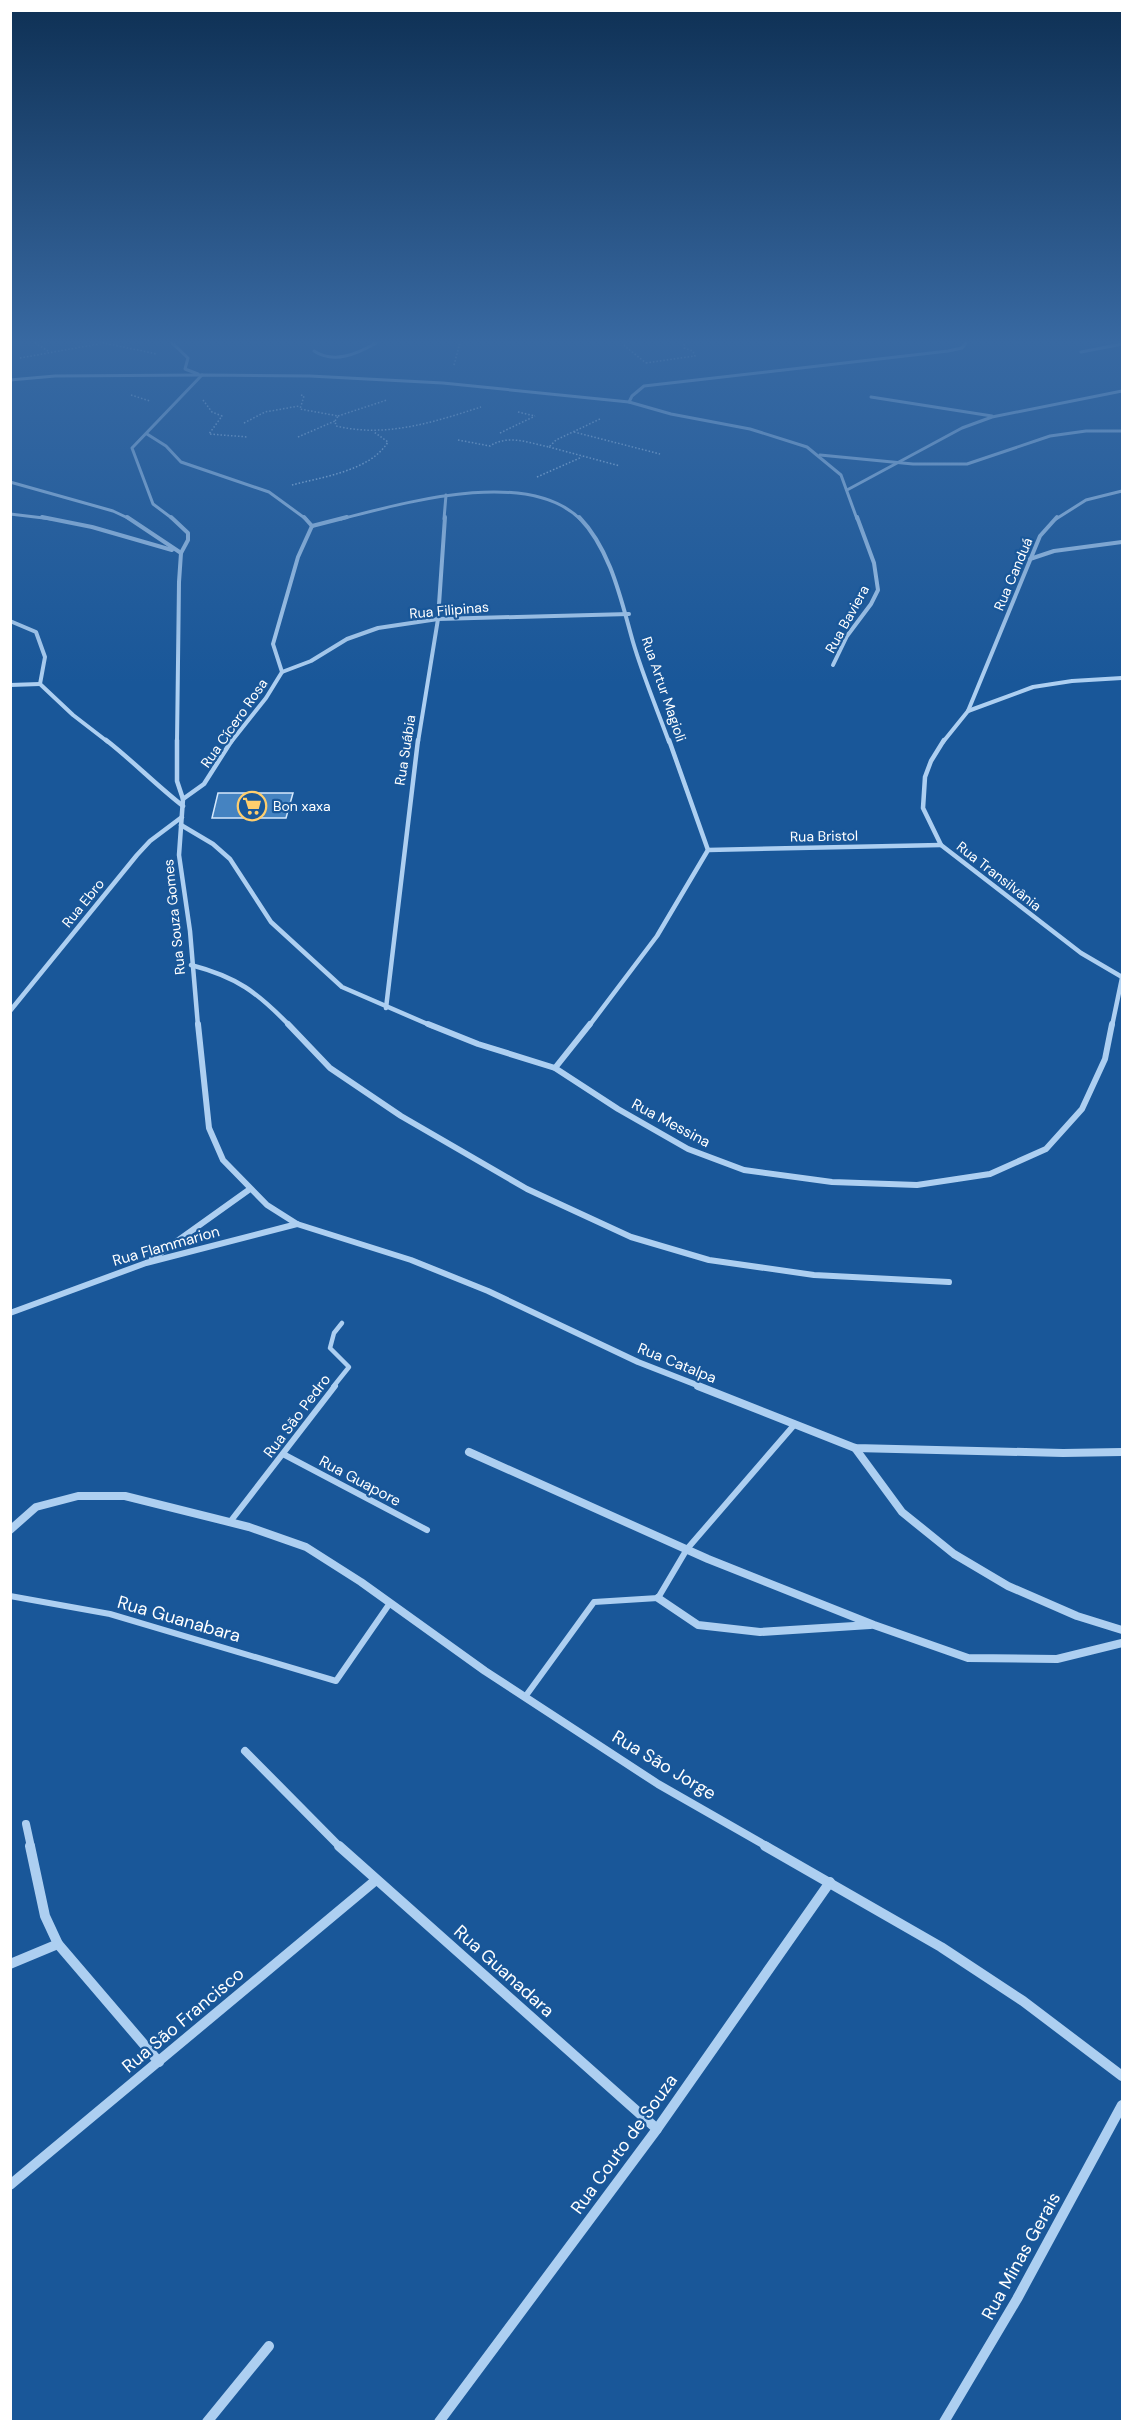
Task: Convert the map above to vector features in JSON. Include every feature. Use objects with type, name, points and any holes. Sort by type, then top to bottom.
[{"type":"street","name":"Rua Souza Gomes","points":[[135,456],[153,504],[176,521],[188,534],[188,540],[181,553],[176,656],[177,782],[183,799],[179,855],[190,931],[191,965],[209,1128],[223,1160],[250,1189]]},
{"type":"street","points":[[176,456],[181,462],[269,492],[302,515],[312,526]]},
{"type":"street","name":"Rua Baviera","points":[[820,456],[841,476],[874,563],[878,590],[847,636],[833,665]]},
{"type":"street","name":"Rua Baviera","points":[[835,456],[966,464],[991,456]]},
{"type":"street","points":[[847,490],[910,456]]},
{"type":"street","points":[[10,482],[113,511],[181,553]]},
{"type":"street","name":"Rua Artur Magioli","points":[[312,526],[446,495],[497,491],[529,496],[567,508],[597,538],[629,614],[633,641],[708,850]]},
{"type":"street","name":"Rua Canduá","points":[[968,711],[1040,536],[1058,514],[1090,499],[1122,491]]},
{"type":"street","name":"Rua Suábia","points":[[386,1008],[413,769],[438,619],[446,495]]},
{"type":"street","points":[[10,514],[82,523],[141,538],[181,553]]},
{"type":"street","name":"Rua Cícero Rosa","points":[[183,799],[204,784],[234,737],[266,698],[282,672],[273,644],[298,557],[312,526]]},
{"type":"street","points":[[1030,558],[1054,551],[1122,542]]},
{"type":"street","name":"Rua Filipinas","points":[[282,672],[310,661],[347,639],[366,631],[438,619],[629,614]]},
{"type":"street","points":[[10,621],[36,632],[45,657],[40,684]]},
{"type":"street","points":[[968,711],[1033,687],[1072,681],[1122,678]]},
{"type":"street","points":[[10,685],[40,684],[73,715],[132,760],[150,780],[183,806]]},
{"type":"street","name":"Rua Transilvânia","points":[[968,711],[939,747],[925,777],[923,808],[941,846],[1081,953],[1122,977]]},
{"type":"street","name":"Rua Ebro","points":[[10,1011],[137,855],[182,817]]},
{"type":"street","name":"Rua Messina","points":[[181,825],[213,844],[230,859],[271,922],[342,987],[386,1008],[478,1044],[555,1068],[618,1109],[688,1149],[744,1170],[832,1182],[917,1185],[990,1174],[1046,1149],[1082,1109],[1105,1059],[1122,977]]},
{"type":"street","name":"Rua Bristol","points":[[708,850],[941,846]]},
{"type":"street","points":[[555,1068],[597,1016],[689,888],[708,850]]},
{"type":"street","points":[[191,965],[218,972],[242,983],[271,1006],[330,1068],[401,1116],[527,1189],[631,1237],[709,1260],[814,1275],[949,1282]]},
{"type":"street","points":[[146,1263],[250,1189]]},
{"type":"street","name":"Rua Catalpa","points":[[250,1189],[267,1205],[297,1224],[411,1260],[488,1291],[638,1362],[855,1448],[1063,1453],[1122,1452]]},
{"type":"street","name":"Rua Flammarion","points":[[10,1313],[146,1263],[297,1224]]},
{"type":"street","points":[[855,1448],[902,1512],[954,1554],[1008,1586],[1077,1616],[1122,1630]]},
{"type":"street","points":[[469,1452],[687,1549],[874,1625],[968,1658],[1057,1659],[1122,1643]]},
{"type":"street","name":"Rua São Jorge","points":[[10,1530],[36,1507],[78,1496],[125,1496],[230,1522],[306,1547],[525,1697],[658,1784],[941,1947],[1023,2001],[1122,2076]]},
{"type":"street","points":[[658,1598],[698,1625],[771,1632],[874,1625]]},
{"type":"street","name":"Rua Guanadara","points":[[245,1751],[329,1837],[657,2129]]},
{"type":"street","points":[[26,1824],[45,1916],[58,1944],[159,2062]]},
{"type":"street","name":"Rua São Francisco","points":[[10,2185],[376,1880]]},
{"type":"street","name":"Rua Couto de Souza","points":[[439,2421],[657,2129],[830,1882]]},
{"type":"street","points":[[10,1964],[58,1944]]},
{"type":"street","name":"Rua Minas Gerais","points":[[944,2421],[1017,2299],[1122,2104]]},
{"type":"street","points":[[207,2421],[269,2346]]},
{"type":"lane","name":"Rua São Pedro","points":[[230,1522],[349,1367],[330,1348],[334,1333],[342,1323]]},
{"type":"lane","points":[[525,1697],[594,1602],[658,1598],[687,1549],[795,1424]]},
{"type":"lane","name":"Rua Guapore","points":[[283,1454],[426,1530]]},
{"type":"lane","name":"Rua Guanabara","points":[[10,1596],[110,1614],[336,1681],[390,1603]]},
{"type":"path","points":[[269,492],[340,471],[375,456]]},
{"type":"path","points":[[529,496],[534,478],[582,456]]},
{"type":"path","points":[[585,456],[620,466]]},
{"type":"building","name":"Bon xaxa","points":[[218,793],[293,793],[286,818],[212,818]]},
{"type":"place","name":"Bon xaxa","points":[[252,806]]}]
